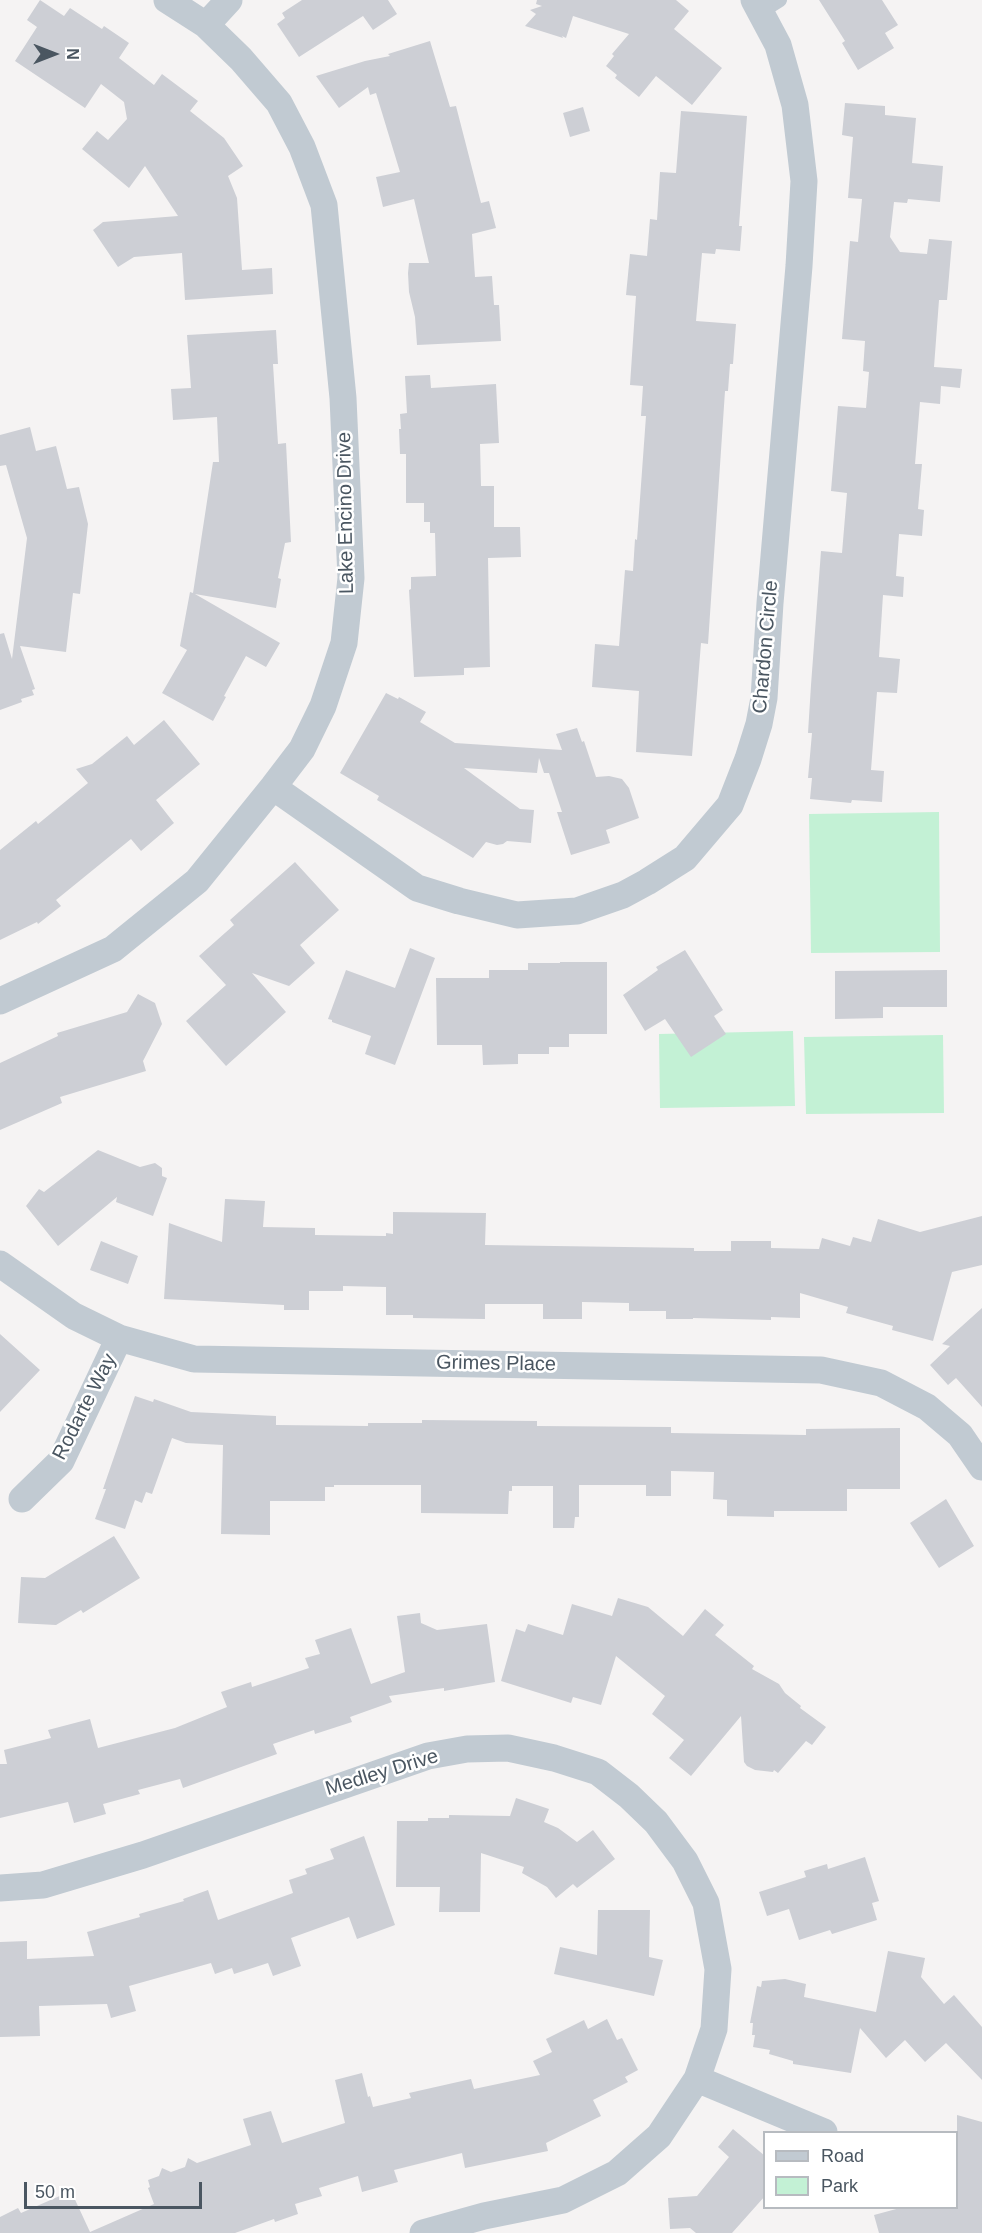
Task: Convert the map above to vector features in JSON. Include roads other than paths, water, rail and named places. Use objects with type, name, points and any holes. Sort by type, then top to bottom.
[{"type":"street","name":"Lake Encino Drive","points":[[0,1001],[114,949],[197,881],[302,749],[319,715],[344,643],[351,578],[343,398],[324,205],[302,147],[279,103],[241,58],[206,25],[167,0]]},
{"type":"street","points":[[206,25],[229,0]]},
{"type":"street","name":"Chardon Circle","points":[[273,787],[417,888],[517,915],[577,911],[623,895],[685,858],[730,805],[751,751],[764,698],[804,181],[795,105],[765,4]]},
{"type":"street","name":"Grimes Place","points":[[0,1264],[74,1316],[119,1338],[194,1359],[821,1370],[882,1383],[927,1407],[960,1435],[982,1467]]},
{"type":"street","name":"Rodarte Way","points":[[22,1499],[61,1461],[119,1338]]},
{"type":"street","name":"Medley Drive","points":[[0,1888],[43,1885],[143,1855],[428,1756],[467,1749],[508,1748],[554,1758],[598,1772],[629,1796],[656,1822],[685,1861],[706,1903],[718,1970],[714,2029],[697,2079],[659,2136],[617,2174],[563,2200],[484,2216],[423,2233]]},
{"type":"street","points":[[697,2079],[819,2131]]}]
